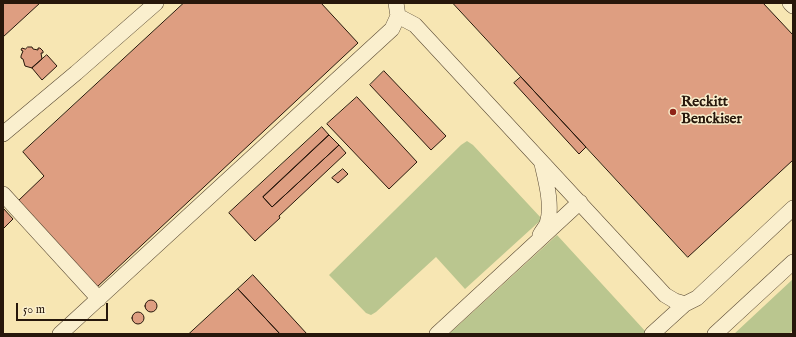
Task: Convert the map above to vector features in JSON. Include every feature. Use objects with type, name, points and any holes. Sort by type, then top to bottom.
[{"type":"street","points":[[3,134],[156,3]]},
{"type":"street","points":[[790,3],[793,6]]},
{"type":"street","points":[[60,334],[392,29],[397,10],[415,25],[666,295],[675,301],[685,304]]},
{"type":"street","points":[[534,244],[547,224],[549,206],[547,184],[541,161]]},
{"type":"street","points":[[3,194],[99,299]]},
{"type":"street","points":[[437,334],[580,202]]},
{"type":"street","points":[[652,334],[685,304],[697,298],[793,208]]},
{"type":"street","points":[[715,334],[793,262]]},
{"type":"green space","points":[[467,141],[473,145],[542,219],[465,289],[436,257],[376,312],[371,315],[366,313],[329,275],[461,145]]},
{"type":"green space","points":[[557,235],[646,332],[643,334],[449,334]]},
{"type":"green space","points":[[793,279],[793,330],[789,334],[734,334]]},
{"type":"building","points":[[3,3],[40,3],[3,37]]},
{"type":"building","points":[[184,3],[321,3],[358,43],[97,287],[18,201],[44,176],[23,152]]},
{"type":"building","name":"Reckitt Benckiser","points":[[453,3],[763,3],[793,35],[793,160],[688,257]]},
{"type":"building","points":[[28,47],[38,50],[38,48],[40,48],[43,51],[43,53],[41,53],[42,59],[32,68],[25,66],[23,59],[21,58],[23,51],[21,50],[22,48],[25,49]]},
{"type":"building","points":[[47,55],[57,66],[42,80],[32,68]]},
{"type":"building","points":[[384,71],[446,136],[431,150],[370,85]]},
{"type":"building","points":[[521,77],[586,147],[579,154],[514,83]]},
{"type":"building","points":[[357,97],[417,162],[389,189],[327,124]]},
{"type":"building","points":[[322,127],[329,135],[263,197],[272,207],[339,145],[346,153],[279,216],[280,218],[255,241],[229,213]]},
{"type":"building","points":[[329,135],[339,145],[272,207],[263,197]]},
{"type":"building","points":[[343,169],[348,174],[338,183],[332,178]]},
{"type":"building","points":[[3,208],[13,219],[3,229]]},
{"type":"building","points":[[253,275],[307,334],[280,334],[238,289]]},
{"type":"building","points":[[238,289],[280,334],[189,334]]},
{"type":"building","points":[[149,300],[153,300],[157,306],[153,312],[149,312],[145,308],[145,304]]},
{"type":"building","points":[[138,312],[142,314],[144,318],[142,322],[138,324],[134,322],[132,318],[134,314]]},
{"type":"place","name":"Reckitt Benckiser","points":[[673,112]]}]
